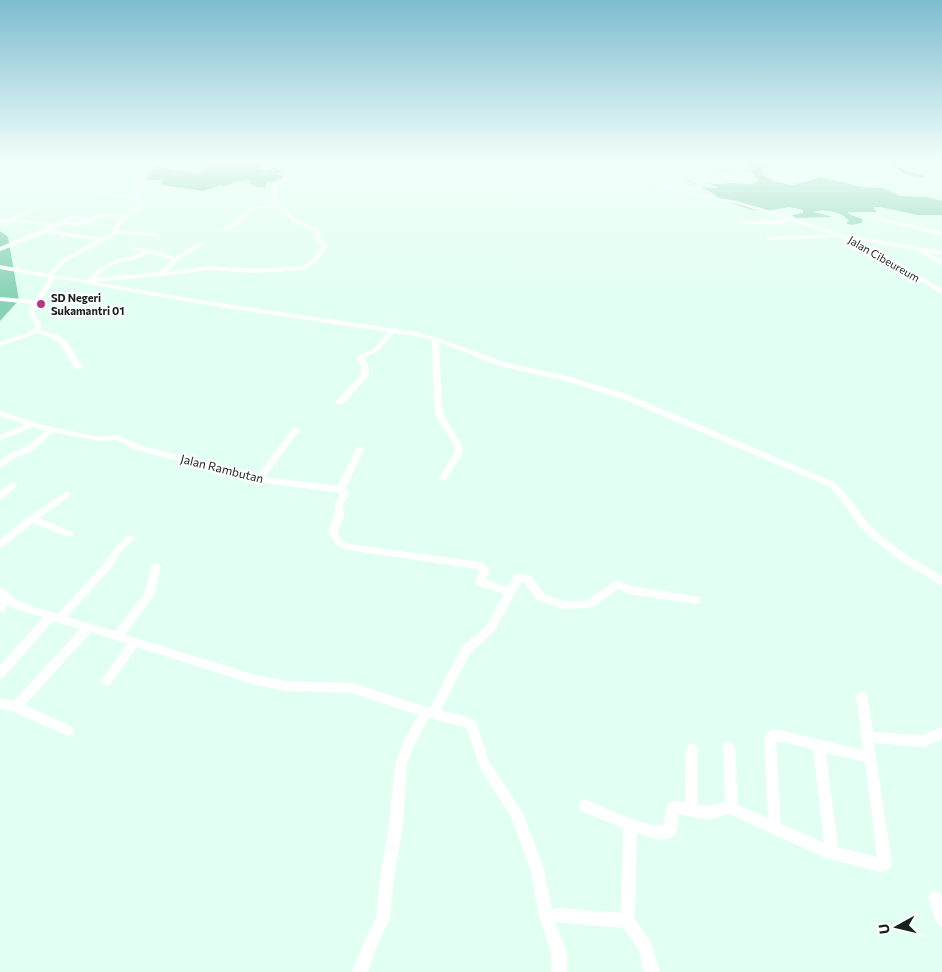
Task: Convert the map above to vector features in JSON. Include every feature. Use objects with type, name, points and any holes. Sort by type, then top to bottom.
[{"type":"street","points":[[36,331],[39,326],[31,312],[50,277],[64,260],[103,240],[115,231],[117,225],[127,215],[139,206]]},
{"type":"street","points":[[224,232],[238,222],[252,208],[270,206]]},
{"type":"street","points":[[82,282],[209,268],[257,271],[307,267],[323,252],[325,246],[317,238],[316,230],[295,221],[281,206]]},
{"type":"street","name":"Jalan Cibeureum","points":[[750,206],[844,236],[881,255],[942,292]]},
{"type":"street","points":[[10,220],[35,207]]},
{"type":"street","points":[[0,221],[81,224],[101,216],[127,215]]},
{"type":"street","points":[[879,218],[942,234]]},
{"type":"street","points":[[744,223],[783,222],[792,219]]},
{"type":"street","points":[[801,222],[811,219]]},
{"type":"street","points":[[0,250],[46,231],[57,224]]},
{"type":"street","points":[[46,231],[103,240]]},
{"type":"street","points":[[115,231],[158,236]]},
{"type":"street","points":[[768,239],[844,236],[942,252]]},
{"type":"street","points":[[162,274],[176,259],[200,244]]},
{"type":"street","points":[[134,248],[176,259]]},
{"type":"street","points":[[916,248],[942,263]]},
{"type":"street","points":[[93,280],[98,272],[112,264],[150,251]]},
{"type":"street","points":[[0,267],[215,305],[393,330],[435,339],[496,362],[564,378],[626,397],[824,480],[841,493],[864,526],[875,537],[942,582]]},
{"type":"street","points":[[6,277],[19,271]]},
{"type":"street","points":[[0,299],[37,302]]},
{"type":"street","points":[[340,402],[365,374],[365,367],[360,358],[361,356],[375,351],[393,330]]},
{"type":"street","points":[[0,344],[36,331],[59,339],[64,343],[70,357],[79,367]]},
{"type":"street","points":[[435,339],[440,416],[459,447],[458,454],[443,478]]},
{"type":"street","name":"Jalan Rambutan","points":[[0,413],[31,425],[51,430],[100,439],[118,437],[139,448],[260,478],[341,489]]},
{"type":"street","points":[[0,438],[31,425]]},
{"type":"street","points":[[0,465],[18,453],[28,450],[51,430]]},
{"type":"street","points":[[260,478],[296,430]]},
{"type":"street","points":[[360,449],[341,489],[345,493],[339,504],[340,516],[334,528],[337,540],[348,547],[480,566],[485,570],[480,582],[510,592]]},
{"type":"street","points":[[0,496],[13,485]]},
{"type":"street","points":[[0,545],[67,494]]},
{"type":"street","points":[[32,519],[69,534]]},
{"type":"street","points":[[0,674],[110,563],[116,551],[130,538]]},
{"type":"street","points":[[117,637],[149,594],[156,567]]},
{"type":"street","points":[[360,972],[370,945],[383,919],[387,877],[396,825],[401,764],[408,745],[466,650],[487,632],[518,578],[527,579],[541,597],[564,605],[588,605],[617,584],[629,590],[696,600]]},
{"type":"street","points":[[2,599],[88,628],[256,680],[286,686],[352,688],[429,713],[467,722],[472,726],[484,764],[516,813],[537,869],[546,916],[559,952],[559,972]]},
{"type":"street","points":[[16,707],[88,628]]},
{"type":"street","points":[[107,680],[135,642]]},
{"type":"street","points":[[586,806],[661,834],[666,833],[670,829],[672,809],[675,807],[708,813],[725,808],[732,809],[832,852],[881,865],[885,864],[866,738],[862,697]]},
{"type":"street","points":[[0,703],[16,707],[68,731]]},
{"type":"street","points":[[866,738],[924,741],[942,733]]},
{"type":"street","points":[[775,829],[770,737],[776,735],[869,757]]},
{"type":"street","points":[[819,746],[832,852]]},
{"type":"street","points":[[729,748],[732,809]]},
{"type":"street","points":[[691,809],[692,749]]},
{"type":"street","points":[[630,824],[628,921],[646,948],[652,972]]},
{"type":"street","points":[[935,898],[942,919]]},
{"type":"street","points":[[557,915],[628,921]]},
{"type":"green space","points":[[741,206],[942,206],[942,215],[918,215],[873,207],[877,212],[848,212],[862,219],[862,223],[851,225],[846,223],[849,221],[842,215],[828,211],[814,212],[833,217],[796,218],[792,215],[803,213],[803,210],[789,207],[766,211],[752,210]]},
{"type":"green space","points":[[0,231],[8,237],[19,300],[0,321]]},
{"type":"place","name":"SD Negeri Sukamantri 01","points":[[41,304]]}]
